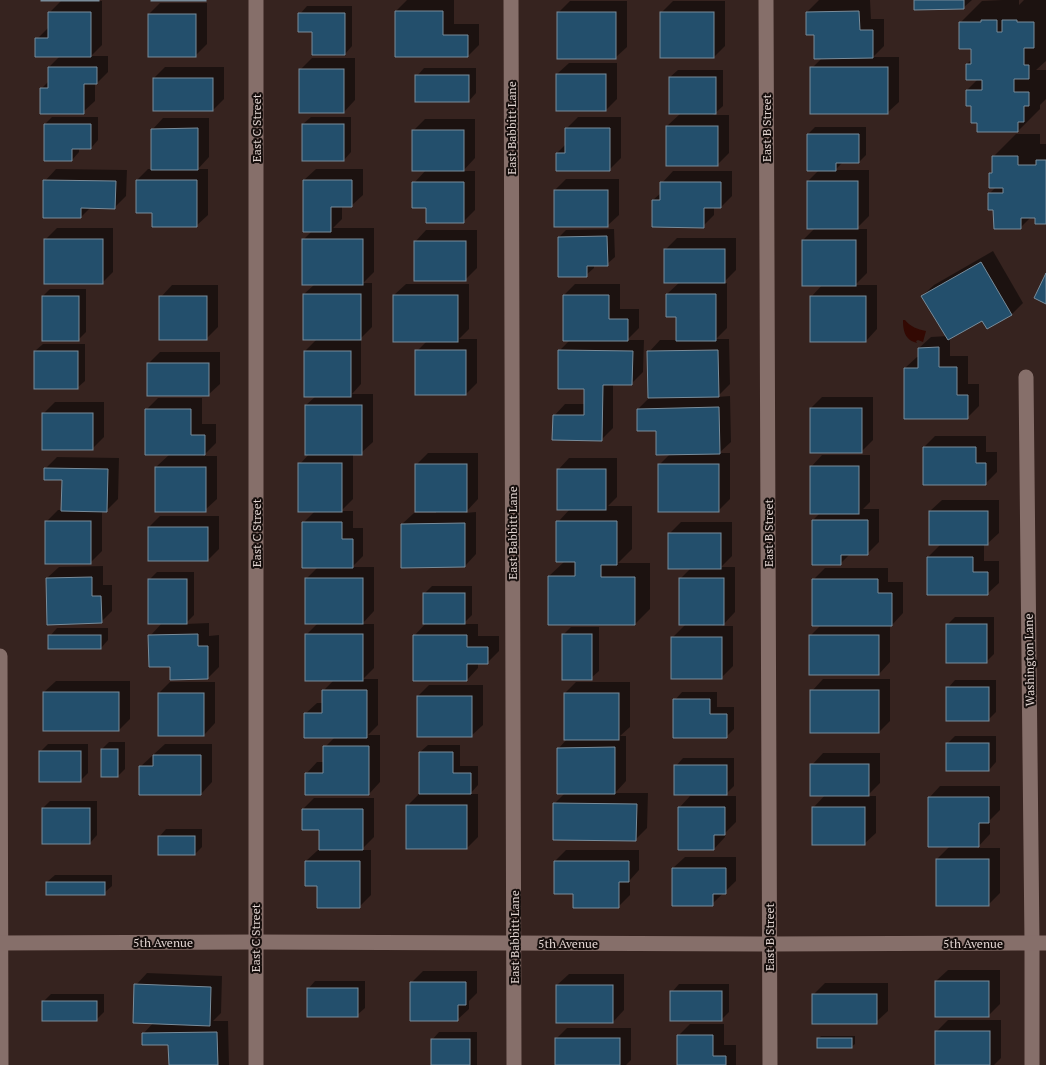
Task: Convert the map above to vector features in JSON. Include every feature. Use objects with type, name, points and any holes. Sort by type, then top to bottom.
[{"type":"street","name":"East C Street","points":[[256,0],[256,1065]]},
{"type":"street","name":"East Babbitt Lane","points":[[511,0],[514,1065]]},
{"type":"street","name":"East B Street","points":[[766,0],[770,1065]]},
{"type":"street","name":"Washington Lane","points":[[1026,377],[1039,943],[1032,1065]]},
{"type":"street","points":[[0,656],[1,1065]]},
{"type":"street","name":"5th Avenue","points":[[1,943],[1039,943]]},
{"type":"shaded area","points":[[903,320],[914,327],[926,331],[923,342],[918,340],[916,341],[917,343],[913,342],[907,337],[904,331]]},
{"type":"building","points":[[99,0],[99,1],[41,1]]},
{"type":"building","points":[[206,0],[206,1],[151,1]]},
{"type":"building","points":[[914,0],[964,0],[964,9],[914,10]]},
{"type":"building","points":[[395,11],[443,11],[443,35],[468,35],[468,57],[395,57]]},
{"type":"building","points":[[859,11],[860,30],[873,30],[873,58],[814,59],[814,35],[806,35],[806,12]]},
{"type":"building","points":[[48,12],[91,12],[91,57],[35,57],[35,38],[48,38]]},
{"type":"building","points":[[557,12],[616,12],[616,59],[557,59]]},
{"type":"building","points":[[660,12],[714,12],[714,58],[660,58]]},
{"type":"building","points":[[298,13],[345,13],[345,55],[312,55],[312,32],[298,32]]},
{"type":"building","points":[[148,14],[196,14],[196,57],[148,57]]},
{"type":"building","points":[[981,20],[997,20],[997,32],[1002,32],[1002,20],[1034,22],[1034,48],[1024,48],[1024,65],[1029,65],[1029,79],[1014,79],[1014,92],[1029,92],[1029,106],[1024,106],[1024,122],[1018,122],[1018,132],[977,132],[977,123],[971,123],[971,106],[966,106],[966,90],[982,90],[982,80],[966,80],[966,64],[971,64],[971,49],[959,49],[959,22],[981,22]]},
{"type":"building","points":[[48,67],[97,67],[97,84],[84,84],[84,114],[40,114],[40,88],[48,88]]},
{"type":"building","points":[[810,67],[888,67],[888,114],[810,114]]},
{"type":"building","points":[[299,69],[344,69],[344,113],[299,113]]},
{"type":"building","points":[[556,74],[606,74],[606,111],[556,111]]},
{"type":"building","points":[[415,75],[469,75],[469,102],[415,102]]},
{"type":"building","points":[[669,77],[716,77],[716,114],[669,114]]},
{"type":"building","points":[[153,78],[213,78],[213,111],[153,111]]},
{"type":"building","points":[[44,124],[91,124],[91,149],[72,149],[72,161],[44,161]]},
{"type":"building","points":[[302,124],[344,124],[344,161],[302,161]]},
{"type":"building","points":[[666,126],[718,126],[718,166],[666,166]]},
{"type":"building","points":[[198,128],[198,170],[151,170],[151,129]]},
{"type":"building","points":[[565,128],[610,128],[610,171],[556,171],[556,153],[565,153]]},
{"type":"building","points":[[412,130],[464,130],[464,171],[412,171]]},
{"type":"building","points":[[807,134],[859,134],[859,163],[836,163],[836,171],[807,171]]},
{"type":"building","points":[[992,156],[1018,156],[1018,165],[1036,165],[1036,160],[1046,160],[1046,224],[1035,224],[1035,218],[1021,218],[1021,229],[994,229],[993,210],[988,210],[988,193],[1003,193],[1003,188],[989,188],[989,173],[992,173]]},
{"type":"building","points":[[43,180],[116,181],[115,209],[81,208],[81,218],[43,218]]},
{"type":"building","points":[[136,180],[197,180],[197,227],[152,227],[152,213],[136,213]]},
{"type":"building","points":[[303,180],[352,180],[352,207],[331,207],[331,232],[303,232]]},
{"type":"building","points":[[807,181],[858,181],[858,229],[807,229]]},
{"type":"building","points":[[412,182],[464,182],[464,223],[426,223],[426,208],[412,208]]},
{"type":"building","points":[[660,182],[721,182],[721,208],[704,208],[704,228],[652,227],[652,200],[660,200]]},
{"type":"building","points":[[554,190],[608,190],[608,227],[554,227]]},
{"type":"building","points":[[607,236],[608,266],[587,266],[587,277],[558,277],[558,237]]},
{"type":"building","points":[[44,239],[103,239],[103,284],[44,284]]},
{"type":"building","points":[[302,239],[363,239],[363,285],[302,285]]},
{"type":"building","points":[[802,240],[856,240],[856,286],[802,286]]},
{"type":"building","points":[[414,241],[466,241],[466,281],[414,281]]},
{"type":"building","points":[[664,249],[725,249],[725,283],[664,283]]},
{"type":"building","points":[[981,262],[1012,315],[987,329],[982,321],[948,340],[921,296]]},
{"type":"building","points":[[1046,273],[1046,304],[1034,298]]},
{"type":"building","points":[[303,294],[361,294],[361,340],[303,340]]},
{"type":"building","points":[[666,294],[716,294],[716,341],[676,341],[676,317],[666,317]]},
{"type":"building","points":[[393,295],[458,295],[458,342],[393,342]]},
{"type":"building","points":[[563,295],[609,295],[609,319],[628,319],[628,341],[563,341]]},
{"type":"building","points":[[42,296],[79,296],[79,341],[42,341]]},
{"type":"building","points":[[159,296],[207,296],[207,340],[159,340]]},
{"type":"building","points":[[810,296],[866,296],[866,342],[810,342]]},
{"type":"building","points":[[939,347],[939,367],[957,367],[957,395],[968,395],[968,419],[904,419],[904,368],[918,368],[918,348]]},
{"type":"building","points":[[415,350],[466,350],[466,395],[415,395]]},
{"type":"building","points":[[558,350],[633,351],[632,385],[603,385],[602,441],[552,440],[553,415],[584,415],[584,389],[558,389]]},
{"type":"building","points":[[718,350],[719,397],[648,398],[647,351]]},
{"type":"building","points":[[34,351],[78,351],[78,389],[34,389]]},
{"type":"building","points":[[304,351],[351,351],[351,397],[304,397]]},
{"type":"building","points":[[147,363],[209,363],[209,396],[147,396]]},
{"type":"building","points":[[305,405],[362,405],[362,455],[305,455]]},
{"type":"building","points":[[719,407],[720,454],[656,455],[656,431],[637,431],[637,409]]},
{"type":"building","points":[[810,408],[862,408],[862,453],[810,453]]},
{"type":"building","points":[[145,409],[191,409],[191,435],[205,435],[205,455],[145,455]]},
{"type":"building","points":[[42,413],[93,413],[93,450],[42,450]]},
{"type":"building","points":[[923,447],[976,447],[976,463],[986,463],[986,485],[923,485]]},
{"type":"building","points":[[298,463],[342,463],[342,512],[298,512]]},
{"type":"building","points":[[415,464],[467,464],[467,512],[415,512]]},
{"type":"building","points":[[658,464],[719,464],[719,512],[658,512]]},
{"type":"building","points":[[810,466],[859,466],[859,514],[810,514]]},
{"type":"building","points":[[155,467],[206,467],[206,512],[155,512]]},
{"type":"building","points":[[44,468],[108,469],[107,512],[61,511],[62,480],[44,480]]},
{"type":"building","points":[[557,469],[606,469],[606,510],[557,510]]},
{"type":"building","points":[[929,511],[988,511],[988,545],[929,545]]},
{"type":"building","points":[[812,520],[868,520],[868,555],[841,555],[841,565],[812,565]]},
{"type":"building","points":[[45,521],[91,521],[91,564],[45,564]]},
{"type":"building","points":[[556,521],[617,521],[617,565],[601,565],[601,577],[635,577],[635,625],[548,625],[548,576],[575,576],[575,562],[556,562]]},
{"type":"building","points":[[302,522],[342,522],[342,539],[353,539],[353,568],[302,568]]},
{"type":"building","points":[[465,523],[465,567],[401,568],[401,524]]},
{"type":"building","points":[[148,527],[208,527],[208,561],[148,561]]},
{"type":"building","points":[[668,533],[721,533],[721,569],[668,569]]},
{"type":"building","points":[[927,557],[973,557],[973,572],[988,572],[988,595],[927,595]]},
{"type":"building","points":[[92,577],[92,596],[101,596],[102,623],[47,625],[46,578]]},
{"type":"building","points":[[305,578],[363,578],[363,624],[305,624]]},
{"type":"building","points":[[679,578],[724,578],[724,625],[679,625]]},
{"type":"building","points":[[148,579],[187,579],[187,624],[148,624]]},
{"type":"building","points":[[812,579],[878,579],[878,593],[892,593],[892,626],[812,626]]},
{"type":"building","points":[[423,593],[465,593],[465,624],[423,624]]},
{"type":"building","points":[[946,624],[987,624],[987,663],[946,663]]},
{"type":"building","points":[[198,634],[198,646],[208,646],[208,679],[170,680],[170,667],[149,667],[148,635]]},
{"type":"building","points":[[305,634],[363,634],[363,681],[305,681]]},
{"type":"building","points":[[562,634],[592,634],[592,680],[562,680]]},
{"type":"building","points":[[48,635],[101,635],[101,649],[48,649]]},
{"type":"building","points":[[413,635],[467,635],[467,647],[488,647],[488,664],[467,664],[467,681],[413,681]]},
{"type":"building","points":[[809,635],[879,635],[879,675],[809,675]]},
{"type":"building","points":[[671,637],[722,637],[722,679],[671,679]]},
{"type":"building","points":[[946,687],[989,687],[989,721],[946,721]]},
{"type":"building","points":[[322,690],[367,690],[367,738],[304,738],[304,713],[322,713]]},
{"type":"building","points":[[810,690],[879,690],[879,733],[810,733]]},
{"type":"building","points":[[43,692],[119,692],[119,731],[43,731]]},
{"type":"building","points":[[158,693],[204,693],[204,736],[158,736]]},
{"type":"building","points":[[564,693],[619,693],[619,740],[564,740]]},
{"type":"building","points":[[417,696],[472,696],[472,737],[417,737]]},
{"type":"building","points":[[673,699],[710,699],[710,714],[727,714],[727,738],[673,738]]},
{"type":"building","points":[[946,743],[989,743],[989,771],[946,771]]},
{"type":"building","points":[[323,746],[369,746],[369,795],[305,795],[305,773],[323,773]]},
{"type":"building","points":[[615,747],[615,794],[557,794],[557,748]]},
{"type":"building","points":[[101,749],[118,749],[118,777],[101,777]]},
{"type":"building","points":[[39,751],[81,751],[81,782],[39,782]]},
{"type":"building","points":[[419,752],[453,752],[453,773],[471,773],[471,794],[419,794]]},
{"type":"building","points":[[153,755],[201,755],[201,795],[139,795],[139,766],[153,766]]},
{"type":"building","points":[[810,764],[869,764],[869,796],[810,796]]},
{"type":"building","points":[[674,765],[727,765],[727,795],[674,795]]},
{"type":"building","points":[[928,797],[989,797],[989,823],[979,823],[979,847],[928,847]]},
{"type":"building","points":[[553,803],[637,804],[636,841],[553,840]]},
{"type":"building","points":[[406,805],[467,805],[467,849],[406,849]]},
{"type":"building","points":[[678,807],[725,807],[725,835],[714,835],[714,850],[678,850]]},
{"type":"building","points":[[812,807],[865,807],[865,845],[812,845]]},
{"type":"building","points":[[42,808],[90,808],[90,844],[42,844]]},
{"type":"building","points":[[302,809],[363,809],[363,850],[319,850],[319,830],[302,830]]},
{"type":"building","points":[[158,836],[195,836],[195,855],[158,855]]},
{"type":"building","points":[[936,859],[989,859],[989,906],[936,906]]},
{"type":"building","points":[[305,861],[360,861],[360,908],[317,908],[317,886],[305,886]]},
{"type":"building","points":[[554,861],[629,861],[629,882],[619,882],[619,908],[573,908],[573,894],[554,894]]},
{"type":"building","points":[[672,868],[726,868],[726,894],[713,894],[713,906],[672,906]]},
{"type":"building","points":[[46,882],[105,882],[105,895],[46,895]]},
{"type":"building","points":[[935,981],[989,981],[989,1017],[935,1017]]},
{"type":"building","points":[[410,982],[466,982],[466,1005],[458,1005],[458,1021],[410,1021]]},
{"type":"building","points":[[134,984],[211,987],[210,1026],[133,1023]]},
{"type":"building","points":[[556,985],[613,985],[613,1023],[556,1023]]},
{"type":"building","points":[[307,988],[358,988],[358,1017],[307,1017]]},
{"type":"building","points":[[670,991],[722,991],[722,1021],[670,1021]]},
{"type":"building","points":[[812,994],[877,994],[877,1024],[812,1024]]},
{"type":"building","points":[[42,1001],[97,1001],[97,1021],[42,1021]]},
{"type":"building","points":[[935,1031],[990,1031],[990,1065],[935,1065]]},
{"type":"building","points":[[217,1032],[218,1065],[169,1065],[168,1045],[142,1045],[142,1033]]},
{"type":"building","points":[[677,1035],[713,1035],[713,1056],[726,1056],[726,1065],[677,1065]]},
{"type":"building","points":[[555,1038],[620,1038],[620,1065],[555,1065]]},
{"type":"building","points":[[817,1038],[852,1038],[852,1048],[817,1048]]},
{"type":"building","points":[[431,1039],[470,1039],[470,1065],[431,1065]]}]
